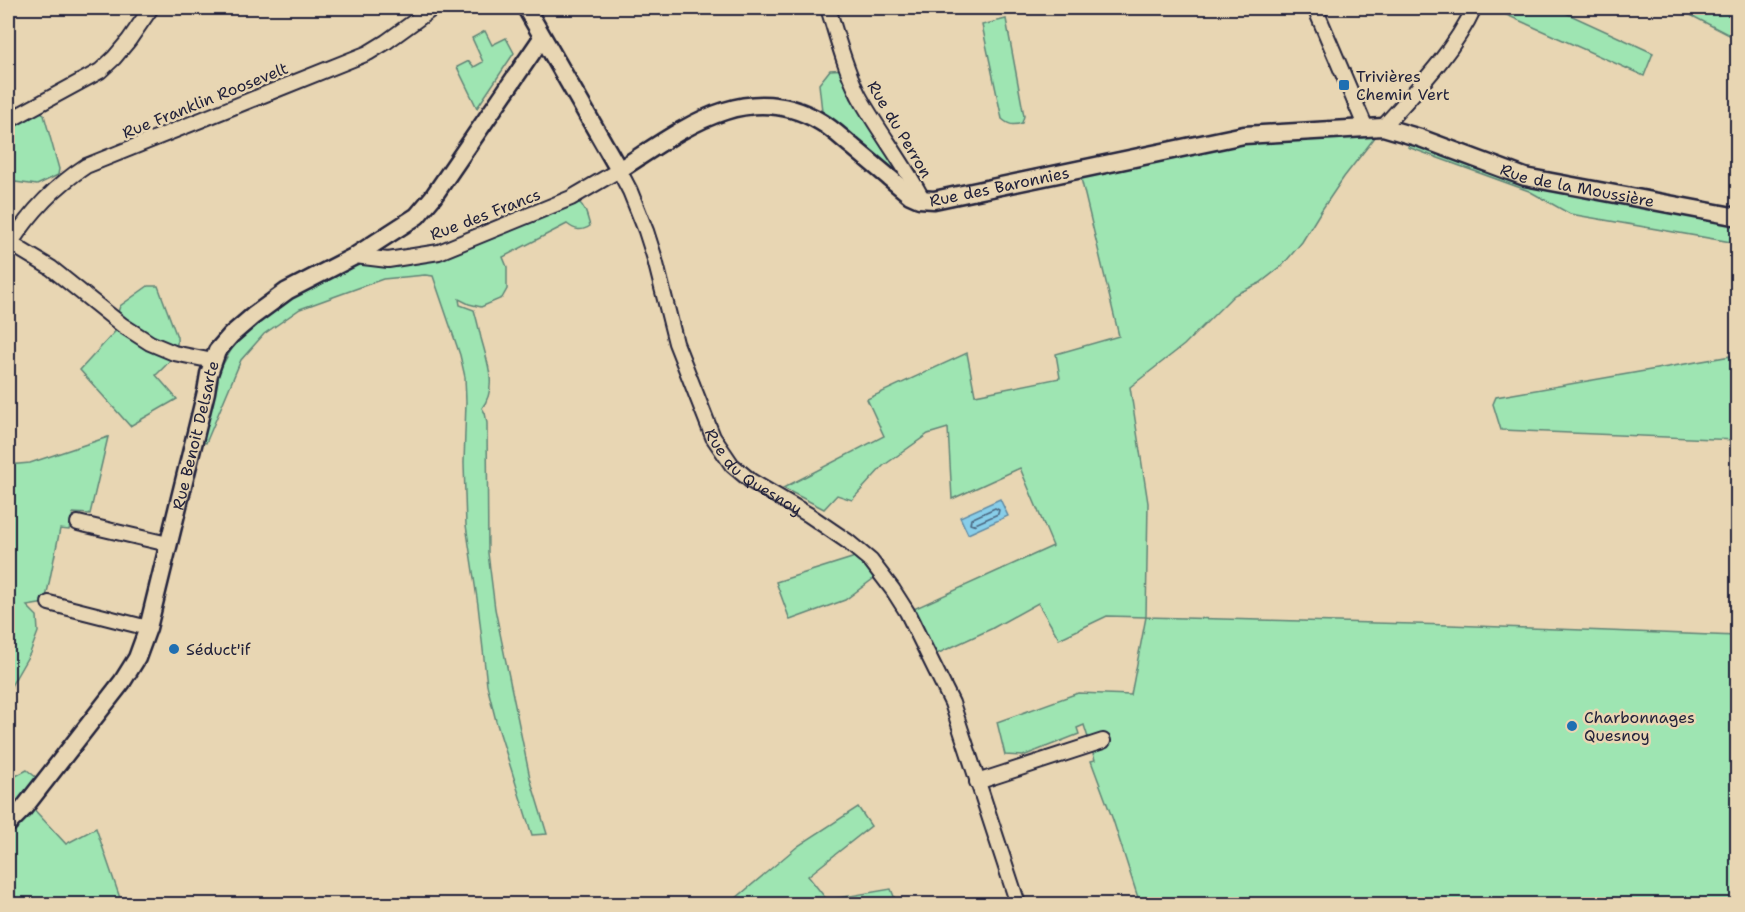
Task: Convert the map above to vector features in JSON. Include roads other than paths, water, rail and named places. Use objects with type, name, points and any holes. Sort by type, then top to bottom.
[{"type":"street","points":[[8,122],[100,71],[129,40],[151,8]]},
{"type":"street","name":"Rue Franklin Roosevelt","points":[[8,244],[35,209],[72,175],[86,166],[368,52],[386,42],[433,8]]},
{"type":"street","name":"Rue du Quesnoy","points":[[526,8],[630,191],[654,256],[676,343],[712,437],[732,465],[751,481],[847,540],[871,561],[907,612],[952,703],[1018,904]]},
{"type":"street","name":"Rue du Perron","points":[[828,8],[859,96],[911,176],[923,200]]},
{"type":"street","points":[[1315,8],[1366,128]]},
{"type":"street","points":[[1383,127],[1430,74],[1463,28],[1474,8]]},
{"type":"street","name":"Rue Benoit Delsarte","points":[[8,824],[122,682],[137,658],[148,628],[217,351],[231,335],[268,304],[302,282],[355,256],[417,216],[433,197],[542,38]]},
{"type":"street","name":"Rue des Baronnies","points":[[619,170],[708,116],[742,106],[759,104],[803,113],[821,122],[910,195],[923,200],[934,200],[1244,135],[1383,127],[1420,138]]},
{"type":"street","name":"Rue de la Moussière","points":[[1420,138],[1525,177],[1737,217]]},
{"type":"street","name":"Rue des Francs","points":[[355,256],[388,260],[439,252],[571,198],[619,170]]},
{"type":"street","points":[[8,244],[51,268],[122,325],[150,343],[174,353],[213,362]]},
{"type":"street","points":[[78,523],[168,544]]},
{"type":"street","points":[[49,603],[148,628]]},
{"type":"street","points":[[977,782],[1103,741]]},
{"type":"water","points":[[1000,499],[1008,516],[968,534],[960,517]]},
{"type":"place","name":"Trivières Chemin Vert","points":[[1344,85]]},
{"type":"place","name":"Séduct'if","points":[[174,649]]},
{"type":"place","name":"Charbonnages Quesnoy","points":[[1572,726]]}]
